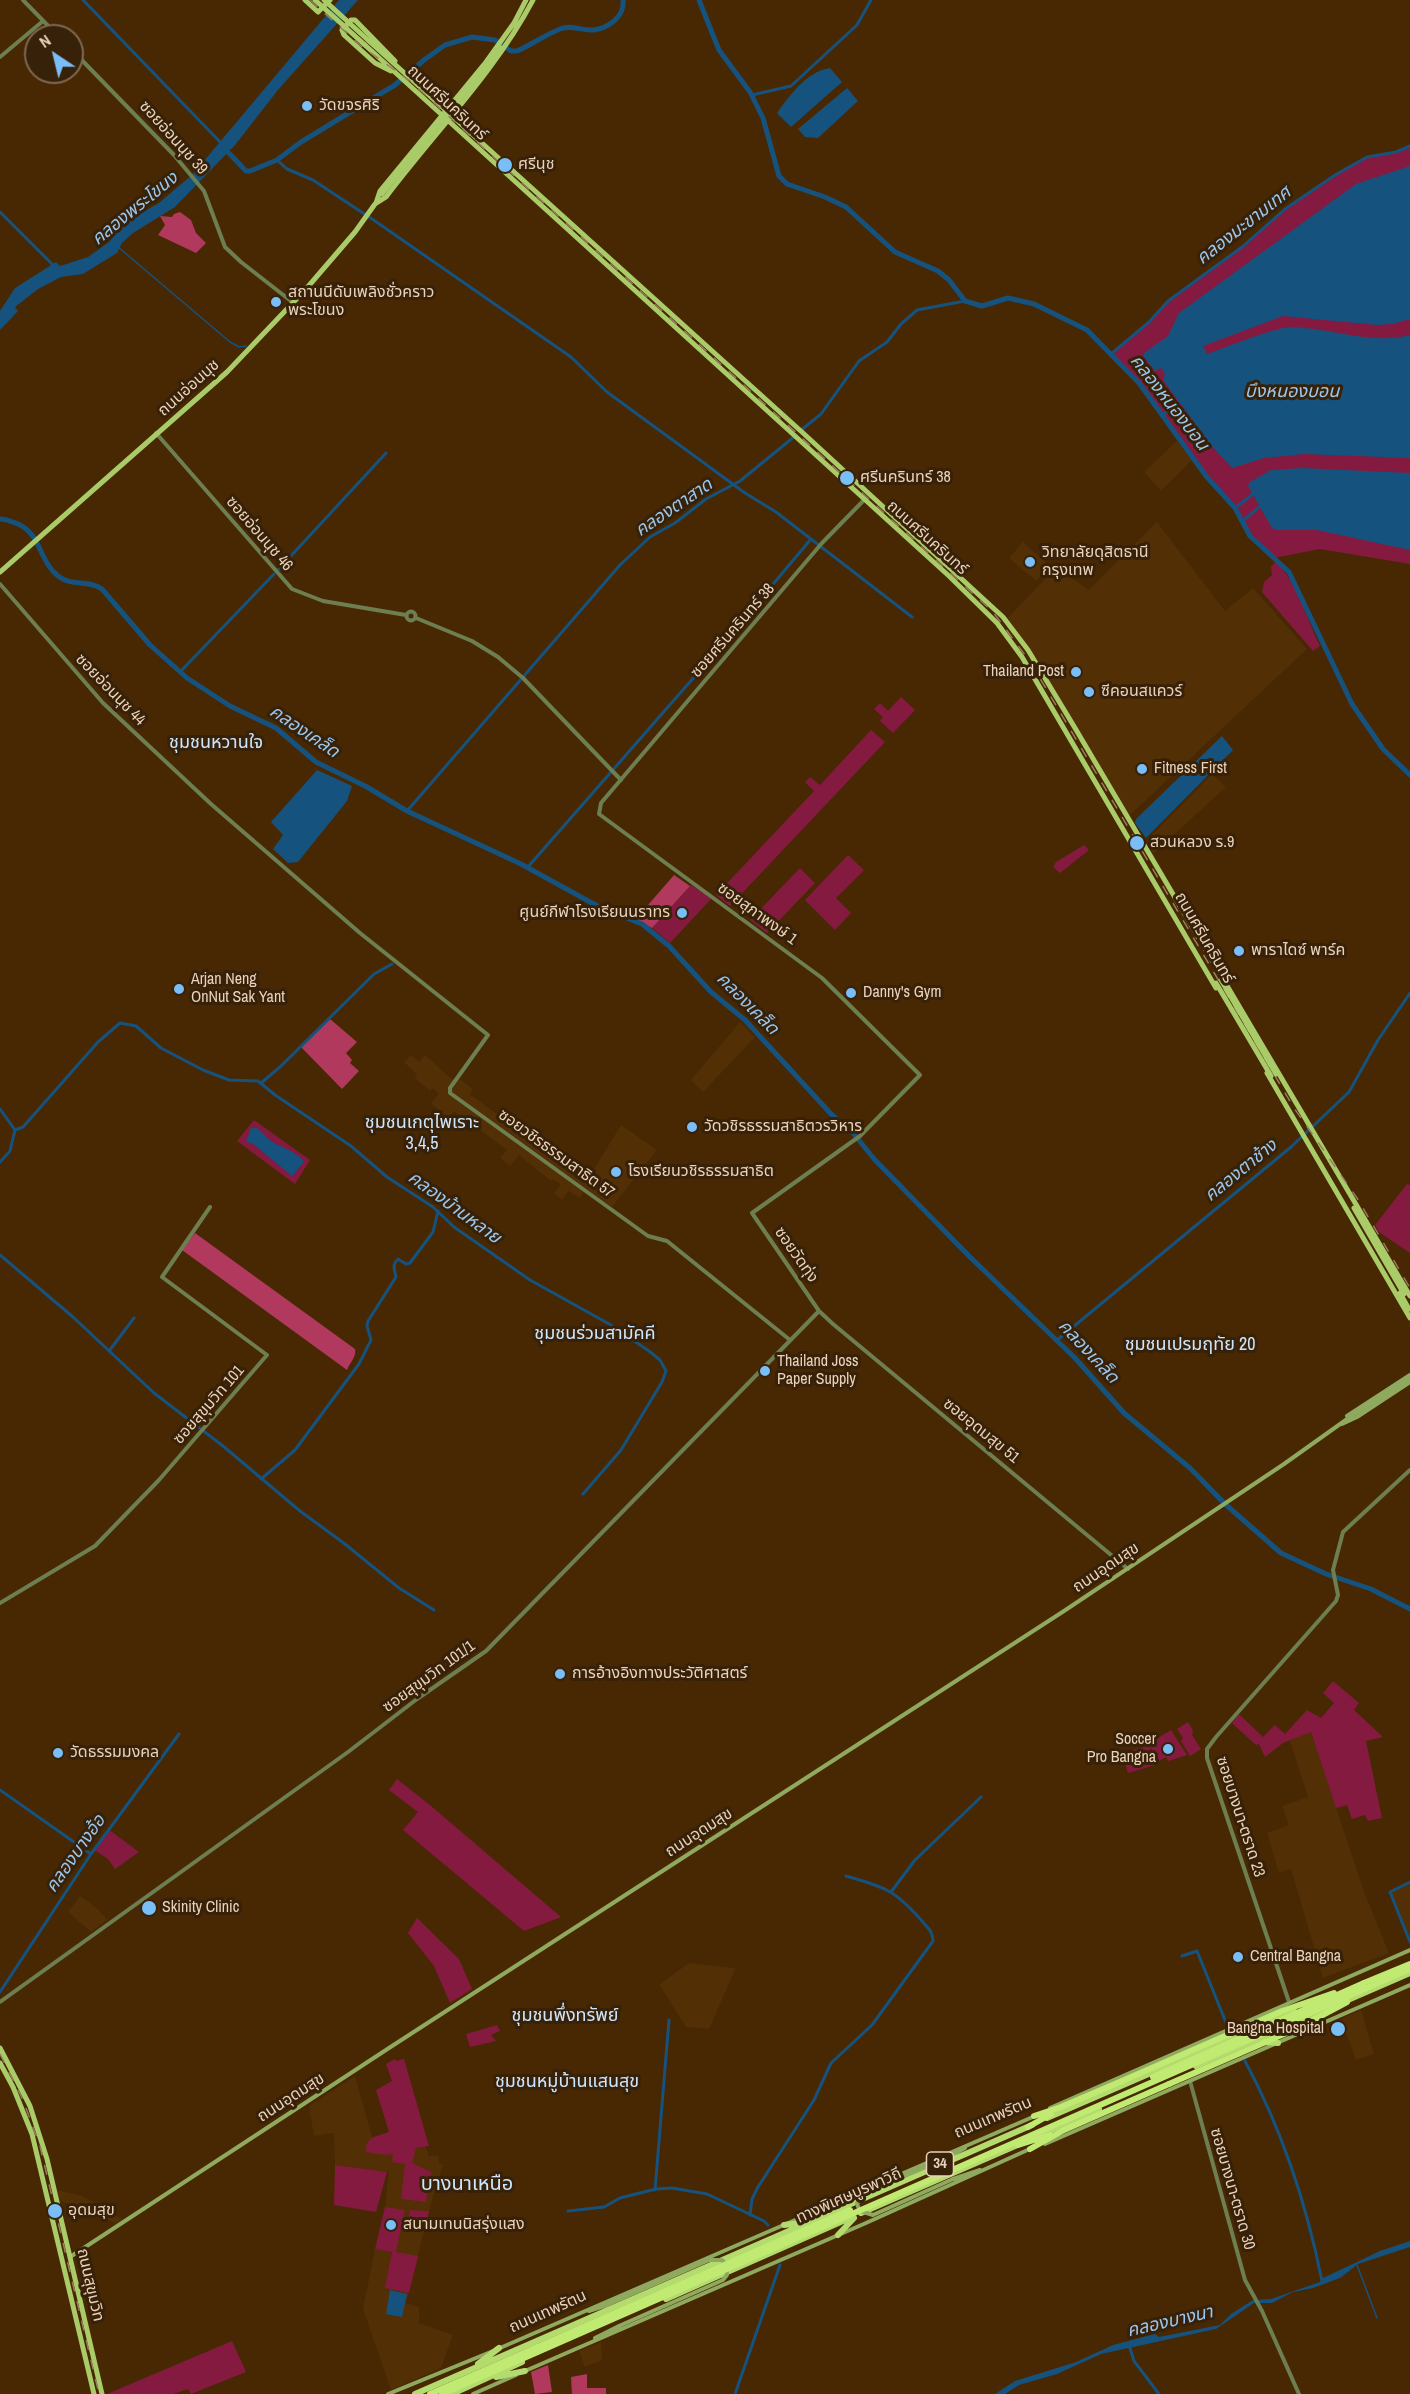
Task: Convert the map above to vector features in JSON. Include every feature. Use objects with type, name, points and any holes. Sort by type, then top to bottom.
[{"type":"highway","name":"ทางพิเศษบูรพาวิถี","points":[[430,2394],[1410,1963]]},
{"type":"highway","name":"ถนนเทพรัตน","points":[[415,2394],[1410,1963]]},
{"type":"highway","name":"ทางพิเศษบูรพาวิถี","points":[[442,2394],[1410,1971]]},
{"type":"highway","points":[[1030,2149],[1064,2130],[1300,2027],[1339,2005],[1410,1971]]},
{"type":"highway","name":"ถนนเทพรัตน","points":[[452,2394],[1256,2041],[1410,1971]]},
{"type":"highway","points":[[1035,2116],[1282,2012],[1364,1983]]},
{"type":"highway","points":[[1256,2041],[1278,2043]]},
{"type":"highway","points":[[1028,2127],[1061,2107]]},
{"type":"highway","points":[[1018,2145],[1064,2130]]},
{"type":"highway","points":[[838,2235],[856,2215]]},
{"type":"highway","points":[[784,2225],[808,2222]]},
{"type":"highway","points":[[470,2370],[499,2348]]},
{"type":"highway","points":[[485,2379],[525,2371]]},
{"type":"main road","points":[[305,0],[318,12],[330,0]]},
{"type":"main road","name":"ถนนศรีนครินทร์","points":[[315,0],[398,66],[449,111],[983,597],[1014,630],[1075,728],[1410,1296]]},
{"type":"main road","name":"ถนนศรีนครินทร์","points":[[324,0],[400,78],[865,499],[978,603],[1009,638],[1063,724],[1410,1318]]},
{"type":"main road","name":"ถนนอ่อนนุช","points":[[516,25],[526,0]]},
{"type":"main road","name":"ถนนอ่อนนุช","points":[[375,204],[380,191],[427,132],[437,126],[495,56],[533,0]]},
{"type":"main road","points":[[393,71],[375,63],[344,35],[342,30],[351,20],[355,20],[392,56],[398,66]]},
{"type":"main road","name":"ถนนอ่อนนุช","points":[[0,570],[226,371],[277,318],[354,231],[509,37]]},
{"type":"main road","points":[[438,102],[458,102],[460,122]]},
{"type":"main road","points":[[432,107],[437,118],[437,126],[456,129]]},
{"type":"main road","name":"ถนนอ่อนนุช","points":[[375,204],[386,197],[433,136],[437,126]]},
{"type":"main road","points":[[427,132],[433,133],[433,136]]},
{"type":"main road","points":[[642,298],[648,292]]},
{"type":"main road","points":[[1199,940],[1219,981],[1274,1075],[1296,1121]]},
{"type":"main road","points":[[1193,946],[1219,981]]},
{"type":"main road","points":[[1223,999],[1231,1001],[1232,994]]},
{"type":"main road","points":[[1262,1064],[1264,1057],[1271,1059]]},
{"type":"main road","points":[[1274,1075],[1303,1116]]},
{"type":"main road","name":"ถนนศรีนครินทร์","points":[[1348,1193],[1353,1206],[1410,1304]]},
{"type":"main road","name":"ถนนศรีนครินทร์","points":[[1341,1197],[1350,1208],[1409,1310]]},
{"type":"main road","name":"ถนนอุดมสุข","points":[[1338,1425],[1402,1380],[1410,1378]]},
{"type":"main road","name":"ถนนอุดมสุข","points":[[1338,1425],[1358,1417],[1405,1385],[1410,1378]]},
{"type":"main road","name":"ถนนอุดมสุข","points":[[70,2257],[1128,1569],[1410,1378]]},
{"type":"main road","points":[[1402,1380],[1406,1381],[1405,1385]]},
{"type":"main road","name":"ถนนเทพรัตน","points":[[388,2394],[1035,2116],[1410,1950]]},
{"type":"main road","name":"34","points":[[473,2394],[1410,1985]]},
{"type":"main road","name":"ถนนสุขุมวิท","points":[[0,2048],[24,2094],[47,2159],[70,2257],[94,2394]]},
{"type":"main road","name":"ถนนสุขุมวิท","points":[[0,2063],[16,2093],[32,2133],[63,2259],[102,2394]]},
{"type":"main road","points":[[974,2141],[947,2158],[865,2193],[859,2198],[857,2204],[860,2211],[873,2215],[953,2179],[990,2167]]},
{"type":"main road","points":[[63,2259],[70,2257]]},
{"type":"main road","points":[[582,2312],[607,2305],[709,2260],[722,2260],[726,2264],[727,2275],[723,2280],[619,2326],[583,2345]]},
{"type":"street","points":[[23,0],[46,24]]},
{"type":"street","points":[[0,57],[43,21]]},
{"type":"street","name":"ซอยอ่อนนุช 39","points":[[84,62],[178,159],[204,191],[225,247],[292,301]]},
{"type":"street","name":"ซอยอ่อนนุช 46","points":[[156,433],[292,589],[323,601],[406,615],[410,621],[416,618],[496,655],[524,679],[621,780]]},
{"type":"street","name":"ซอยศรีนครินทร์ 38","points":[[621,780],[767,611],[820,545],[865,499]]},
{"type":"street","name":"ซอยอ่อนนุช 44","points":[[0,584],[103,703],[211,804]]},
{"type":"street","name":"ซอยสุภาพงษ์ 1","points":[[621,780],[601,803],[599,811],[602,818],[822,978],[920,1075],[858,1137],[752,1213]]},
{"type":"street","name":"ซอยวชิรธรรมสาธิต 57","points":[[211,804],[360,933],[488,1035],[450,1088],[450,1093],[648,1236],[667,1241],[790,1341]]},
{"type":"street","name":"ซอยสุขุมวิท 101","points":[[0,1602],[96,1546],[159,1480],[267,1355],[162,1277],[210,1207]]},
{"type":"street","name":"ซอยวัดทุ่ง","points":[[752,1213],[819,1311]]},
{"type":"street","name":"ซอยสุขุมวิท 101/1","points":[[0,2002],[486,1651],[819,1311]]},
{"type":"street","name":"ซอยอุดมสุข 51","points":[[819,1311],[1128,1569]]},
{"type":"street","name":"ซอยบางนา-ตราด 23","points":[[1289,2002],[1206,1754],[1216,1737],[1336,1601],[1338,1595],[1333,1566],[1345,1529],[1410,1470]]},
{"type":"street","name":"ซอยบางนา-ตราด 30","points":[[1190,2081],[1245,2280],[1299,2394]]},
{"type":"shaded area","name":"บึงหนองบอน","points":[[1410,146],[1410,564],[1320,549],[1274,558],[1250,536],[1235,507],[1206,476],[1139,383],[1111,354],[1149,322],[1168,301],[1242,247],[1285,209],[1335,175],[1367,157],[1396,152]]},
{"type":"shaded area","points":[[180,212],[191,220],[196,233],[206,243],[196,253],[158,235],[165,225],[160,216],[172,217]]},
{"type":"shaded area","points":[[1177,441],[1192,460],[1161,491],[1144,472]]},
{"type":"shaded area","points":[[1157,522],[1225,611],[1253,588],[1307,649],[1129,816],[1008,618],[1056,567],[1089,590]]},
{"type":"shaded area","name":"วิทยาลัยดุสิตธานี กรุงเทพ","points":[[1023,542],[1050,566],[1036,581],[1009,558]]},
{"type":"shaded area","points":[[1276,561],[1296,590],[1320,646],[1313,651],[1262,592],[1264,582],[1272,575],[1271,567]]},
{"type":"shaded area","points":[[901,697],[915,710],[893,733],[880,721],[883,717],[874,709],[880,703],[888,711]]},
{"type":"shaded area","points":[[871,730],[885,742],[730,906],[716,895],[814,791],[805,782],[810,777],[820,785]]},
{"type":"shaded area","points":[[1212,774],[1226,787],[1153,854],[1147,840]]},
{"type":"shaded area","points":[[1084,845],[1089,850],[1060,873],[1053,867],[1056,862]]},
{"type":"shaded area","points":[[848,855],[864,870],[836,898],[851,913],[835,930],[805,900]]},
{"type":"shaded area","points":[[800,868],[815,883],[767,933],[750,920]]},
{"type":"shaded area","points":[[674,875],[690,886],[652,928],[635,920]]},
{"type":"shaded area","name":"ศูนย์กีฬาโรงเรียนนราทร","points":[[691,885],[712,898],[670,943],[652,928]]},
{"type":"shaded area","points":[[330,1019],[357,1042],[346,1053],[352,1060],[350,1063],[359,1071],[342,1089],[301,1047]]},
{"type":"shaded area","points":[[740,1022],[755,1037],[703,1092],[691,1080]]},
{"type":"shaded area","points":[[411,1055],[419,1062],[425,1055],[453,1080],[457,1077],[473,1089],[470,1094],[497,1114],[496,1116],[586,1182],[621,1125],[657,1150],[612,1207],[584,1187],[581,1189],[584,1191],[580,1198],[569,1191],[562,1200],[554,1193],[561,1185],[553,1179],[551,1181],[519,1155],[510,1166],[500,1158],[507,1150],[454,1111],[448,1118],[431,1103],[439,1094],[433,1088],[430,1091],[415,1078],[417,1075],[404,1062]]},
{"type":"shaded area","points":[[254,1120],[310,1160],[295,1184],[237,1141]]},
{"type":"shaded area","points":[[1407,1184],[1410,1185],[1410,1253],[1379,1232],[1375,1225]]},
{"type":"shaded area","points":[[195,1233],[355,1349],[354,1357],[347,1370],[182,1250]]},
{"type":"shaded area","points":[[1333,1681],[1359,1703],[1354,1710],[1383,1737],[1366,1741],[1382,1818],[1368,1821],[1365,1815],[1352,1819],[1347,1805],[1336,1808],[1311,1732],[1283,1743],[1265,1757],[1259,1744],[1256,1745],[1232,1723],[1239,1714],[1263,1737],[1275,1725],[1285,1734],[1307,1710],[1321,1718],[1334,1703],[1323,1693]]},
{"type":"shaded area","points":[[1188,1722],[1193,1731],[1192,1735],[1201,1749],[1190,1756],[1177,1729]]},
{"type":"shaded area","name":"Soccer Pro Bangna","points":[[1171,1730],[1187,1755],[1168,1761],[1166,1757],[1159,1761],[1148,1744]]},
{"type":"shaded area","points":[[1311,1732],[1363,1889],[1389,1953],[1323,1978],[1291,1869],[1279,1873],[1267,1833],[1289,1825],[1282,1806],[1308,1797],[1290,1741],[1297,1736]]},
{"type":"shaded area","name":"Soccer Pro Bangna","points":[[1149,1746],[1155,1765],[1128,1773],[1122,1753]]},
{"type":"shaded area","points":[[397,1779],[561,1917],[524,1931],[403,1830],[418,1812],[389,1790]]},
{"type":"shaded area","points":[[108,1829],[139,1852],[115,1869],[108,1859],[93,1849]]},
{"type":"shaded area","points":[[1410,1883],[1410,1940],[1390,1892]]},
{"type":"shaded area","points":[[80,1896],[98,1909],[107,1920],[91,1932],[68,1912]]},
{"type":"shaded area","points":[[417,1918],[459,1959],[472,1989],[450,2003],[434,1966],[408,1933]]},
{"type":"shaded area","points":[[689,1963],[735,1970],[709,2029],[686,2027],[660,1986]]},
{"type":"shaded area","points":[[1361,2010],[1374,2054],[1356,2060],[1341,2019]]},
{"type":"shaded area","points":[[497,2025],[500,2031],[491,2035],[496,2041],[470,2047],[466,2034]]},
{"type":"shaded area","points":[[395,2059],[396,2061],[404,2059],[429,2146],[416,2148],[412,2163],[431,2172],[426,2202],[401,2199],[405,2164],[392,2162],[393,2155],[391,2154],[366,2152],[367,2143],[370,2140],[389,2132],[376,2090],[392,2081],[386,2064]]},
{"type":"shaded area","points":[[355,2076],[372,2137],[388,2133],[393,2150],[426,2147],[429,2156],[438,2156],[439,2163],[443,2164],[406,2303],[419,2307],[419,2323],[453,2335],[441,2368],[391,2390],[363,2309],[375,2249],[395,2252],[405,2211],[385,2207],[389,2171],[335,2165],[334,2133],[314,2136],[309,2106]]},
{"type":"shaded area","points":[[335,2165],[387,2172],[376,2212],[334,2205]]},
{"type":"shaded area","points":[[57,2190],[82,2196],[122,2219],[117,2224],[59,2200]]},
{"type":"shaded area","points":[[385,2207],[405,2210],[396,2252],[418,2256],[409,2293],[385,2288],[392,2252],[375,2249]]},
{"type":"shaded area","points":[[410,2210],[429,2211],[424,2232],[406,2229]]},
{"type":"shaded area","points":[[232,2341],[246,2372],[191,2394],[188,2389],[173,2394],[107,2394]]},
{"type":"shaded area","points":[[601,2342],[602,2360],[585,2367],[579,2351]]},
{"type":"shaded area","points":[[548,2365],[552,2392],[535,2394],[531,2372]]},
{"type":"shaded area","points":[[587,2374],[587,2388],[606,2388],[606,2394],[572,2394],[571,2377]]},
{"type":"water","points":[[339,0],[358,0],[278,90],[235,145],[175,207],[133,233],[122,243],[117,253],[83,274],[61,277],[38,289],[15,307],[18,311],[0,330],[0,311],[15,288],[56,262],[60,266],[88,257],[109,242],[127,221],[159,203],[193,174]]},
{"type":"water","points":[[830,68],[842,82],[791,127],[777,113],[806,79],[821,70]]},
{"type":"water","points":[[847,88],[858,101],[818,138],[805,137],[798,129]]},
{"type":"water","name":"บึงหนองบอน","points":[[1410,166],[1410,319],[1377,325],[1283,316],[1203,346],[1207,354],[1262,334],[1291,327],[1365,337],[1395,338],[1410,335],[1410,458],[1304,454],[1264,458],[1232,468],[1210,444],[1163,380],[1165,374],[1161,368],[1155,371],[1144,357],[1144,353],[1168,336],[1179,313],[1356,184]]},
{"type":"water","points":[[1302,468],[1410,473],[1410,550],[1317,530],[1276,530],[1272,528],[1248,486],[1250,482],[1271,470]]},
{"type":"water","points":[[1222,736],[1233,750],[1146,838],[1135,823],[1136,819]]},
{"type":"water","points":[[317,770],[352,786],[347,801],[298,862],[288,863],[273,849],[283,835],[271,822]]},
{"type":"water","points":[[251,1128],[257,1128],[273,1143],[291,1151],[304,1162],[292,1176],[252,1143],[246,1142]]},
{"type":"water","points":[[1410,2241],[1410,2247],[1358,2264],[1340,2278],[1313,2288],[1293,2292],[1272,2303],[1254,2303],[1216,2329],[1101,2354],[1057,2374],[1019,2385],[1005,2394],[995,2394],[1015,2381],[1076,2362],[1113,2345],[1155,2334],[1159,2337],[1220,2325],[1231,2314],[1253,2300],[1271,2299],[1320,2282],[1323,2278],[1380,2251]]},
{"type":"water","points":[[390,2290],[407,2294],[402,2317],[386,2314]]},
{"type":"waterway","points":[[83,0],[223,145]]},
{"type":"waterway","points":[[225,149],[246,171],[250,171],[277,160],[301,142],[395,85],[445,45],[472,37],[495,40],[511,51],[517,51],[566,27],[591,30],[605,27],[620,14],[623,0]]},
{"type":"waterway","name":"คลองหนองบอน","points":[[699,0],[719,50],[750,92],[763,118],[779,176],[787,184],[846,207],[895,252],[938,271],[949,280],[965,301],[982,306],[1008,298],[1034,304],[1087,330],[1139,383],[1206,476],[1235,508],[1250,536],[1289,572],[1352,704],[1383,749],[1410,775]]},
{"type":"waterway","points":[[752,95],[791,86],[857,25],[871,0]]},
{"type":"waterway","name":"คลองมะขามเทศ","points":[[1111,354],[1149,322],[1168,301],[1242,247],[1285,209],[1335,175],[1367,157],[1396,152],[1410,146]]},
{"type":"waterway","points":[[277,160],[287,169],[313,180],[375,221],[571,357],[607,392],[745,493],[776,512],[912,617]]},
{"type":"waterway","points":[[0,212],[54,266]]},
{"type":"waterway","name":"คลองพระโขนง","points":[[118,247],[230,342],[239,347],[246,346]]},
{"type":"waterway","name":"คลองตาสาด","points":[[800,431],[821,414],[859,361],[887,342],[901,324],[917,310],[965,301]]},
{"type":"waterway","points":[[1162,415],[1180,401]]},
{"type":"waterway","name":"คลองตาสาด","points":[[407,811],[620,565],[650,537],[675,523],[706,499],[740,481],[795,436]]},
{"type":"waterway","points":[[277,571],[386,453]]},
{"type":"waterway","points":[[1235,508],[1253,494]]},
{"type":"waterway","points":[[1243,521],[1260,506]]},
{"type":"waterway","name":"คลองเคล็ด","points":[[0,519],[26,528],[36,541],[47,563],[58,576],[102,589],[150,645],[187,678],[230,706],[276,728],[316,762],[367,787],[407,811],[521,864],[601,908],[642,924],[669,946],[711,992],[745,1020],[831,1114],[853,1133],[875,1160],[970,1257],[1075,1358],[1124,1413],[1190,1468],[1225,1504],[1281,1553],[1326,1574],[1371,1589],[1410,1609]]},
{"type":"waterway","points":[[527,868],[710,659],[811,539]]},
{"type":"waterway","points":[[180,672],[274,574]]},
{"type":"waterway","points":[[261,1083],[374,974],[392,964]]},
{"type":"waterway","name":"คลองตาช้าง","points":[[1056,1341],[1291,1147],[1349,1092],[1378,1040],[1410,993]]},
{"type":"waterway","name":"คลองบ้านหลาย","points":[[0,1109],[15,1130],[23,1127],[98,1042],[120,1023],[136,1026],[161,1048],[203,1070],[229,1080],[258,1081],[351,1146],[387,1177],[433,1207],[454,1227],[530,1280],[611,1325],[660,1360],[666,1371],[662,1382],[621,1450],[583,1494]]},
{"type":"waterway","points":[[0,1162],[10,1151],[15,1130]]},
{"type":"waterway","points":[[261,1479],[295,1450],[359,1364],[371,1340],[368,1321],[396,1277],[395,1263],[398,1259],[406,1264],[410,1263],[433,1232],[438,1211]]},
{"type":"waterway","points":[[0,1255],[73,1317],[154,1393],[399,1588],[434,1610]]},
{"type":"waterway","points":[[109,1351],[134,1318]]},
{"type":"waterway","name":"คลองบางอ้อ","points":[[0,1992],[91,1854],[179,1734]]},
{"type":"waterway","points":[[0,1790],[91,1854]]},
{"type":"waterway","points":[[891,1892],[915,1860],[981,1797]]},
{"type":"waterway","points":[[750,2215],[752,2199],[758,2187],[814,2100],[831,2063],[872,2025],[933,1941],[928,1928],[896,1896],[871,1883],[846,1876]]},
{"type":"waterway","points":[[1410,1882],[1390,1892],[1410,1942]]},
{"type":"waterway","points":[[1182,1956],[1197,1951],[1227,2025]]},
{"type":"waterway","points":[[655,2190],[669,2020]]},
{"type":"waterway","points":[[1245,2061],[1270,2113],[1301,2196],[1322,2281]]},
{"type":"waterway","points":[[568,2211],[604,2207],[620,2198],[656,2189],[672,2188],[707,2194],[768,2225]]},
{"type":"waterway","points":[[735,2394],[780,2265]]},
{"type":"waterway","points":[[1357,2265],[1377,2318]]},
{"type":"waterway","name":"คลองบางนา","points":[[1129,2345],[1134,2361],[1159,2394]]},
{"type":"railway","points":[[310,0],[361,46],[410,81],[993,612],[1031,663],[1294,1108],[1357,1198],[1410,1288]]},
{"type":"railway","points":[[0,2054],[23,2100],[40,2146],[99,2394]]},
{"type":"place","name":"วัดขจรศิริ","points":[[307,106]]},
{"type":"place","name":"ศรีนุช","points":[[505,165]]},
{"type":"place","name":"สถานนีดับเพลิงชั่วคราว พระโขนง","points":[[276,302]]},
{"type":"place","name":"ศรีนครินทร์ 38","points":[[847,478]]},
{"type":"place","name":"วิทยาลัยดุสิตธานี กรุงเทพ","points":[[1030,562]]},
{"type":"place","name":"Thailand Post","points":[[1076,672]]},
{"type":"place","name":"ซีคอนสแควร์","points":[[1089,692]]},
{"type":"place","name":"Fitness First","points":[[1142,769]]},
{"type":"place","name":"สวนหลวง ร.9","points":[[1137,843]]},
{"type":"place","name":"ศูนย์กีฬาโรงเรียนนราทร","points":[[682,913]]},
{"type":"place","name":"พาราไดซ์ พาร์ค","points":[[1239,951]]},
{"type":"place","name":"Arjan Neng OnNut Sak Yant","points":[[179,989]]},
{"type":"place","name":"Danny's Gym","points":[[851,993]]},
{"type":"place","name":"วัดวชิรธรรมสาธิตวรวิหาร","points":[[692,1127]]},
{"type":"place","name":"โรงเรียนวชิรธรรมสาธิต","points":[[616,1172]]},
{"type":"place","name":"Thailand Joss Paper Supply","points":[[765,1371]]},
{"type":"place","name":"การอ้างอิงทางประวัติศาสตร์","points":[[560,1674]]},
{"type":"place","name":"Soccer Pro Bangna","points":[[1168,1749]]},
{"type":"place","name":"วัดธรรมมงคล","points":[[58,1753]]},
{"type":"place","name":"Skinity Clinic","points":[[149,1908]]},
{"type":"place","name":"Central Bangna","points":[[1238,1957]]},
{"type":"place","name":"Bangna Hospital","points":[[1338,2029]]},
{"type":"place","name":"อุดมสุข","points":[[55,2211]]},
{"type":"place","name":"สนามเทนนิสรุ่งแสง","points":[[391,2225]]},
{"type":"district","name":"ชุมชนหวานใจ","points":[[216,743]]},
{"type":"district","name":"ชุมชนเกตุไพเราะ 3,4,5","points":[[422,1133]]},
{"type":"district","name":"ชุมชนร่วมสามัคคี","points":[[595,1334]]},
{"type":"district","name":"ชุมชนเปรมฤทัย 20","points":[[1190,1345]]},
{"type":"district","name":"ชุมชนพึ่งทรัพย์","points":[[565,2016]]},
{"type":"district","name":"ชุมชนหมู่บ้านแสนสุข","points":[[567,2082]]},
{"type":"district","name":"บางนาเหนือ","points":[[467,2185]]}]
